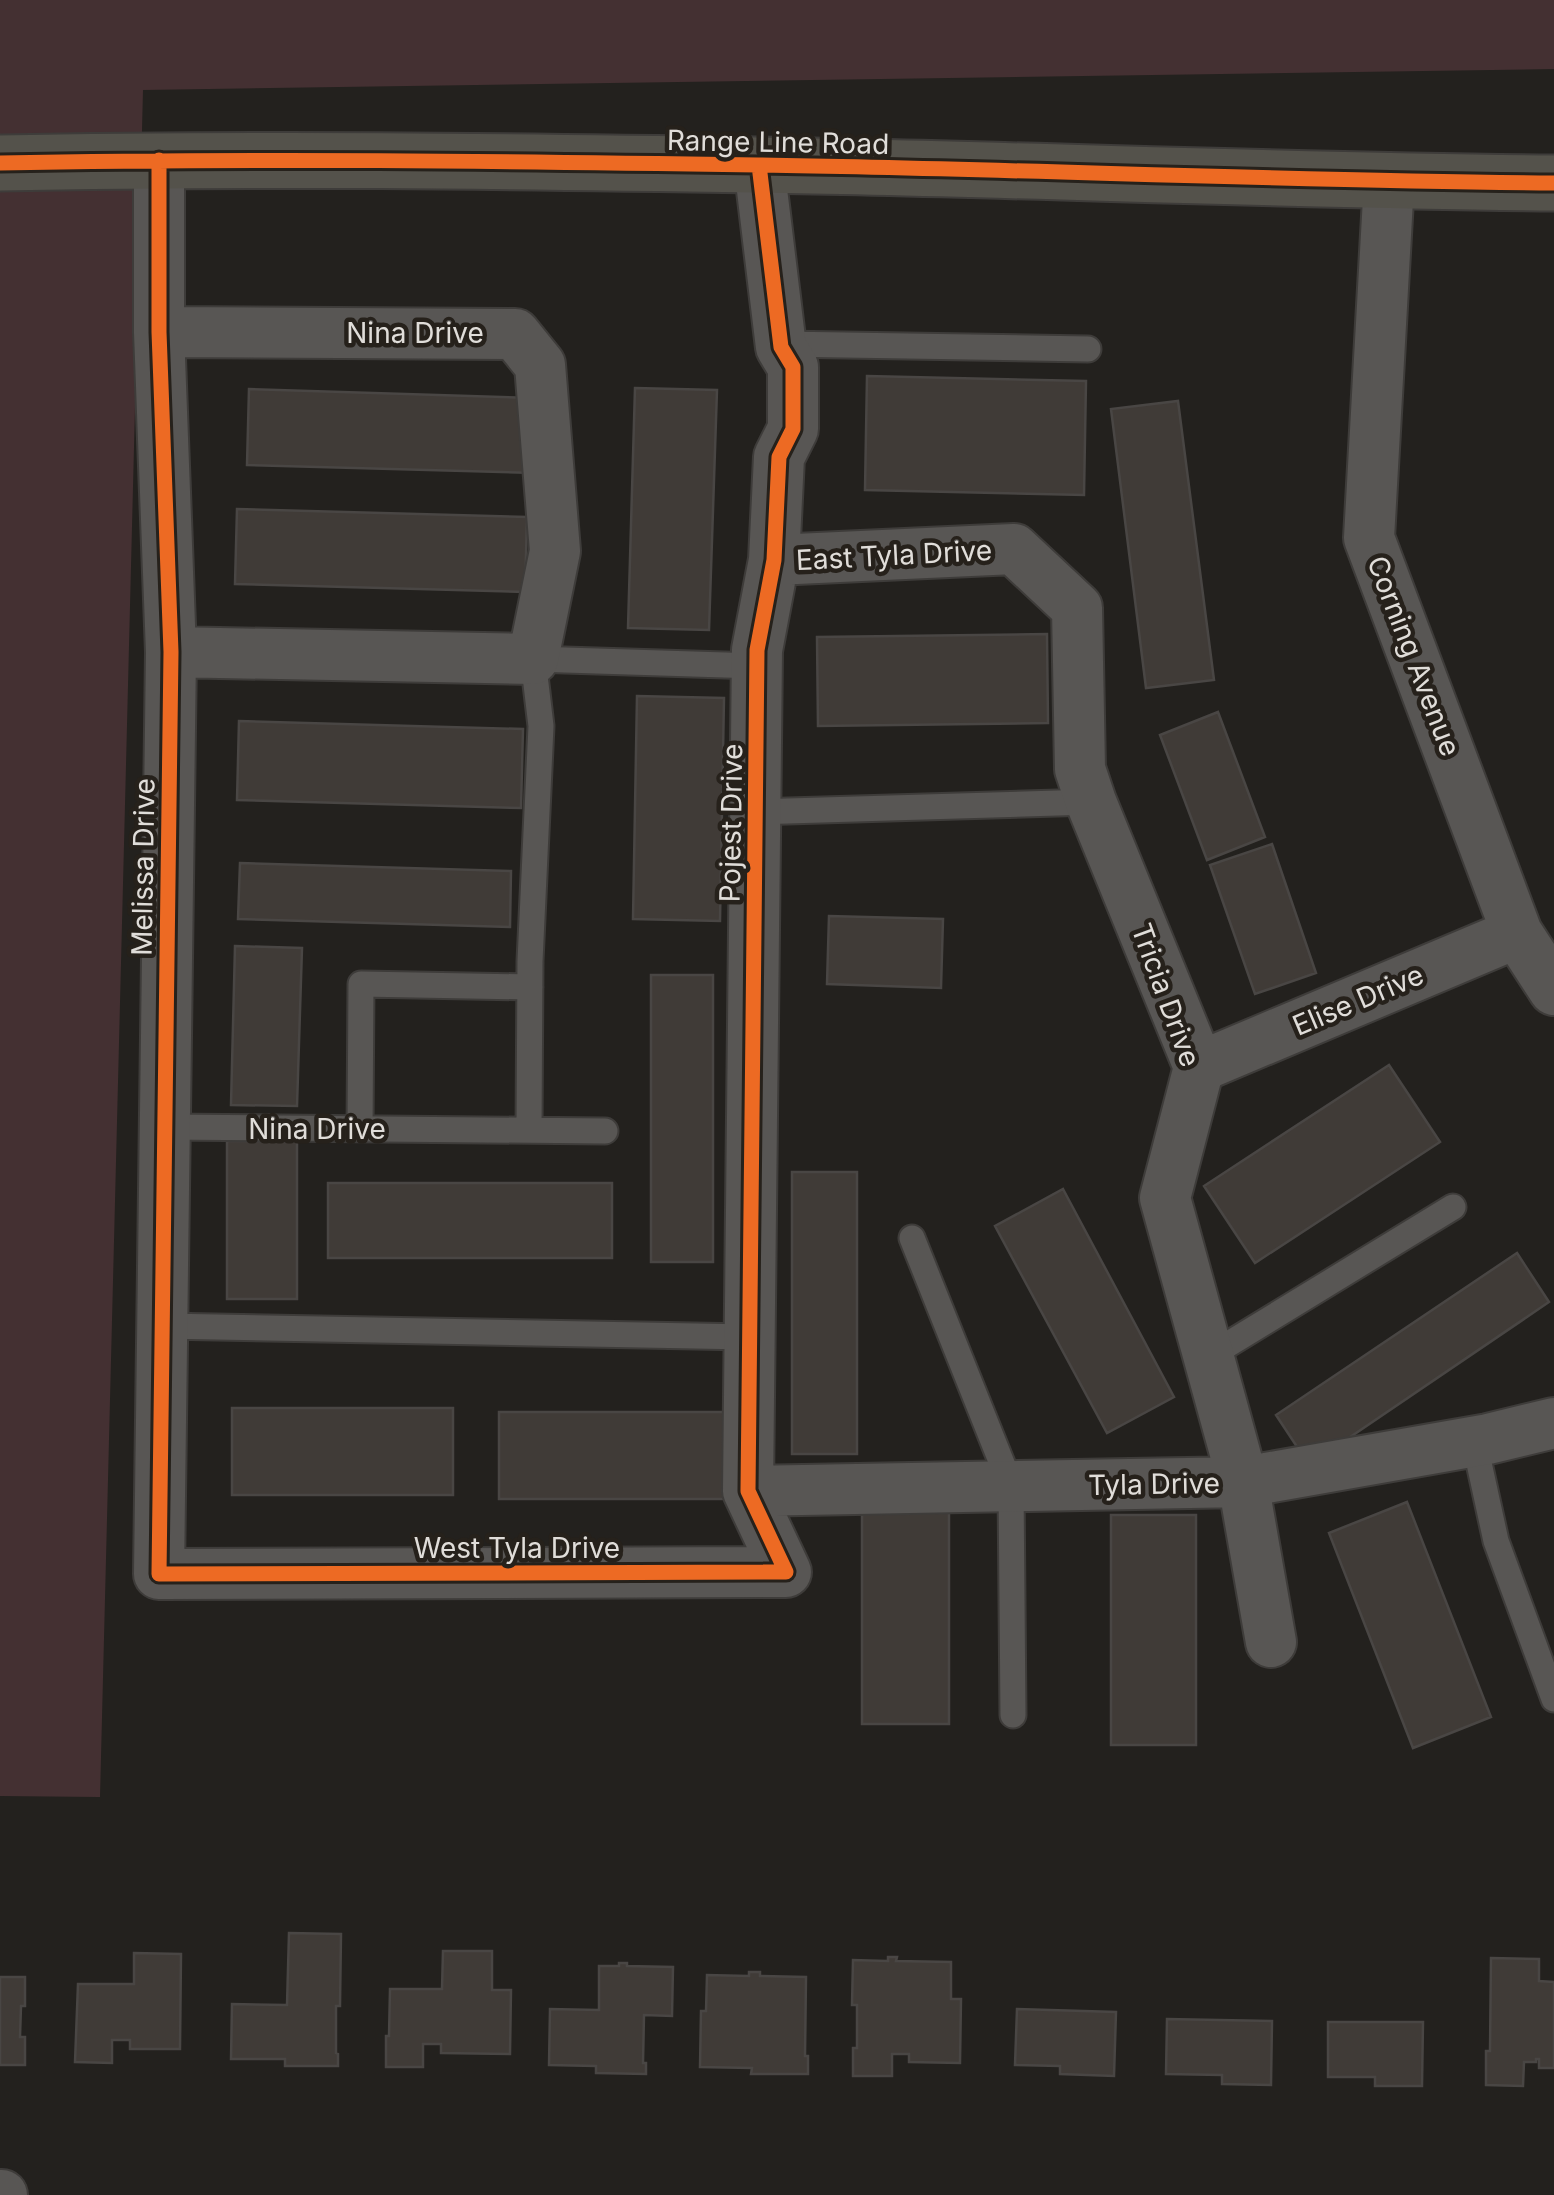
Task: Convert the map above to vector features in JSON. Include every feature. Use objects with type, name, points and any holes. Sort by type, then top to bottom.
[{"type":"main road","name":"Range Line Road","points":[[0,163],[158,160],[759,165],[1554,183]]},
{"type":"street","name":"Melissa Drive","points":[[158,160],[158,332],[171,652],[159,1574]]},
{"type":"street","name":"Pojest Drive","points":[[748,1491],[757,650],[774,560],[779,457],[793,428],[793,368],[780,345],[759,165]]},
{"type":"street","name":"Corning Avenue","points":[[1389,182],[1370,538],[1518,933],[1554,990]]},
{"type":"street","name":"Nina Drive","points":[[158,332],[515,334],[540,364],[554,550],[532,659]]},
{"type":"street","name":"East Tyla Drive","points":[[774,560],[1014,549]]},
{"type":"street","name":"Tricia Drive","points":[[1014,549],[1077,608],[1080,769],[1199,1068],[1165,1198],[1243,1482],[1271,1642]]},
{"type":"street","points":[[171,652],[532,659]]},
{"type":"street","name":"Elise Drive","points":[[1199,1068],[1518,933]]},
{"type":"street","name":"Tyla Drive","points":[[748,1491],[1243,1482],[1554,1423]]},
{"type":"street","name":"West Tyla Drive","points":[[159,1574],[786,1572],[748,1491]]},
{"type":"lane","points":[[780,345],[1088,349]]},
{"type":"lane","points":[[532,659],[757,666]]},
{"type":"lane","name":"Nina Drive","points":[[529,1130],[530,987],[541,726],[532,659]]},
{"type":"lane","points":[[756,812],[1091,802]]},
{"type":"lane","points":[[360,1129],[361,984],[530,987]]},
{"type":"lane","name":"Nina Drive","points":[[165,1127],[605,1131]]},
{"type":"lane","points":[[1208,1356],[1453,1207]]},
{"type":"lane","points":[[912,1238],[1011,1486],[1013,1715]]},
{"type":"lane","points":[[163,1326],[750,1337]]},
{"type":"lane","points":[[1474,1440],[1496,1541],[1554,1699]]},
{"type":"shaded area","points":[[0,0],[1554,0],[1554,69],[143,90],[100,1797],[0,1796]]},
{"type":"building","points":[[867,376],[1086,381],[1084,495],[865,490]]},
{"type":"building","points":[[635,388],[717,390],[709,630],[628,628]]},
{"type":"building","points":[[249,389],[535,398],[533,473],[247,465]]},
{"type":"building","points":[[1178,401],[1214,680],[1146,688],[1111,409]]},
{"type":"building","points":[[237,509],[527,517],[525,592],[235,584]]},
{"type":"building","points":[[1047,634],[1048,723],[818,726],[817,637]]},
{"type":"building","points":[[637,696],[724,698],[720,921],[633,919]]},
{"type":"building","points":[[1218,712],[1265,837],[1207,860],[1160,735]]},
{"type":"building","points":[[239,721],[523,729],[521,808],[237,800]]},
{"type":"building","points":[[1272,844],[1316,973],[1255,994],[1210,865]]},
{"type":"building","points":[[240,863],[511,871],[510,927],[238,919]]},
{"type":"building","points":[[829,916],[943,919],[941,988],[827,984]]},
{"type":"building","points":[[235,946],[302,948],[297,1106],[231,1105]]},
{"type":"building","points":[[651,975],[713,975],[713,1262],[651,1262]]},
{"type":"building","points":[[1389,1065],[1440,1142],[1255,1263],[1204,1186]]},
{"type":"building","points":[[227,1141],[297,1141],[297,1299],[227,1299]]},
{"type":"building","points":[[792,1172],[857,1172],[857,1454],[792,1454]]},
{"type":"building","points":[[328,1183],[612,1183],[612,1258],[328,1258]]},
{"type":"building","points":[[1063,1189],[1174,1397],[1107,1433],[995,1226]]},
{"type":"building","points":[[1517,1253],[1549,1302],[1309,1465],[1276,1415]]},
{"type":"building","points":[[232,1408],[453,1408],[453,1495],[232,1495]]},
{"type":"building","points":[[499,1412],[727,1412],[727,1499],[499,1499]]},
{"type":"building","points":[[862,1502],[949,1502],[949,1724],[862,1724]]},
{"type":"building","points":[[1407,1502],[1491,1717],[1413,1748],[1329,1533]]},
{"type":"building","points":[[1111,1515],[1196,1515],[1196,1745],[1111,1745]]},
{"type":"building","points":[[289,1933],[341,1934],[340,2006],[336,2006],[338,2066],[285,2066],[285,2059],[231,2059],[232,2004],[287,2005]]},
{"type":"building","points":[[443,1951],[492,1951],[492,1990],[511,1990],[510,2054],[441,2053],[441,2044],[423,2044],[423,2067],[386,2067],[390,1989],[442,1989]]},
{"type":"building","points":[[134,1953],[181,1954],[180,2049],[130,2049],[130,2040],[112,2040],[112,2063],[75,2062],[78,1984],[134,1984]]},
{"type":"building","points":[[888,1957],[897,1957],[896,1961],[951,1962],[951,1999],[961,1999],[960,2063],[909,2062],[909,2054],[892,2054],[892,2076],[853,2076],[857,2005],[852,2005],[853,1960],[888,1961]]},
{"type":"building","points":[[1491,1958],[1539,1959],[1539,1981],[1554,1982],[1554,2068],[1539,2068],[1539,2059],[1524,2062],[1523,2086],[1486,2085]]},
{"type":"building","points":[[619,1963],[673,1967],[672,2016],[644,2015],[646,2074],[596,2073],[596,2066],[549,2065],[550,2009],[599,2010],[599,1966]]},
{"type":"building","points":[[749,1972],[760,1972],[760,1976],[806,1977],[808,2074],[751,2074],[752,2068],[700,2067],[701,2011],[706,2011],[707,1975],[749,1976]]},
{"type":"building","points":[[0,1977],[25,1977],[20,2037],[25,2037],[25,2065],[0,2065]]},
{"type":"building","points":[[1017,2009],[1116,2012],[1114,2076],[1060,2074],[1060,2066],[1015,2065]]},
{"type":"building","points":[[1167,2019],[1272,2021],[1271,2085],[1222,2084],[1222,2075],[1166,2074]]},
{"type":"building","points":[[1328,2022],[1423,2022],[1422,2086],[1375,2086],[1375,2077],[1328,2077]]},
{"type":"cycle path","points":[[159,160],[159,332],[171,652],[159,1574],[786,1572],[748,1491],[757,650],[774,560],[779,457],[793,429],[793,367],[781,347],[759,165]]},
{"type":"cycle path","points":[[0,163],[568,162],[1554,183]]}]
